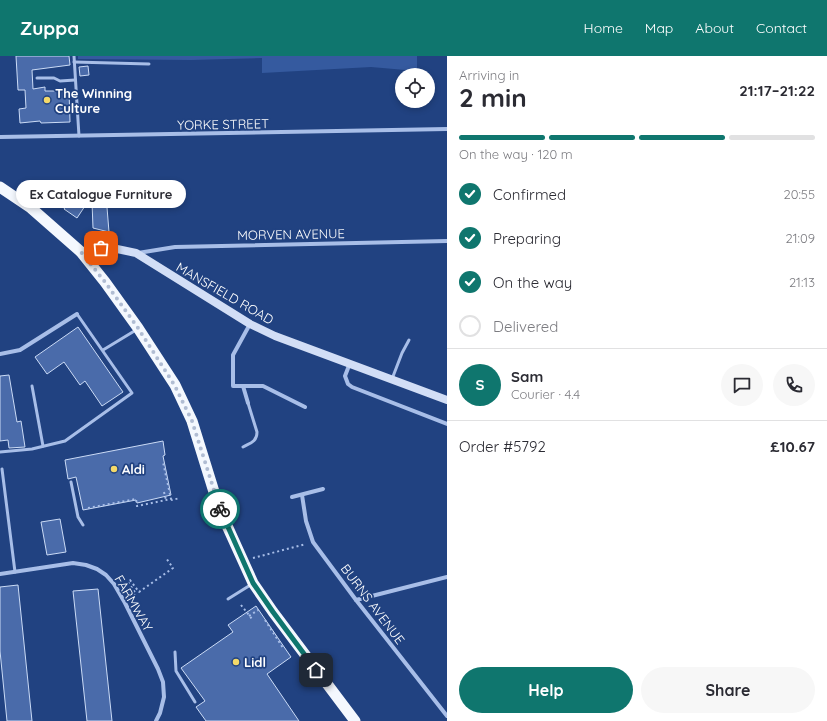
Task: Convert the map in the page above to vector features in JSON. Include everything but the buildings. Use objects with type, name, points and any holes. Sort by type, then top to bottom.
[{"type":"highway","points":[[0,187],[31,208],[81,252],[138,328],[175,386],[192,421],[219,508],[253,583],[355,721]]},
{"type":"main road","name":"MANSFIELD ROAD","points":[[81,252],[101,248],[117,249],[136,253],[250,324],[275,336],[447,400]]},
{"type":"street","name":"YORKE STREET","points":[[0,137],[447,128]]},
{"type":"street","name":"MORVEN AVENUE","points":[[136,253],[175,247],[447,240]]},
{"type":"street","points":[[0,354],[20,350],[77,314]]},
{"type":"street","points":[[250,324],[233,355],[233,386],[263,386],[305,407]]},
{"type":"street","points":[[350,363],[345,376],[348,384],[352,387],[447,424]]},
{"type":"street","points":[[244,386],[248,403]]},
{"type":"street","points":[[292,497],[323,489]]},
{"type":"street","name":"BURNS AVENUE","points":[[302,495],[306,521],[313,542],[356,600],[447,716]]},
{"type":"street","name":"FARMWAY","points":[[0,574],[73,563],[86,565],[97,569],[106,575],[114,584],[125,604],[163,682],[164,697],[160,713],[156,721]]},
{"type":"street","points":[[356,600],[447,577]]},
{"type":"lane","points":[[74,56],[79,136]]},
{"type":"lane","points":[[74,62],[149,64]]},
{"type":"lane","points":[[37,78],[54,78],[60,81],[75,80]]},
{"type":"lane","points":[[0,452],[43,446],[65,441],[132,393],[77,314]]},
{"type":"lane","points":[[103,350],[138,328]]},
{"type":"lane","points":[[392,379],[402,353],[409,340]]},
{"type":"lane","points":[[32,386],[43,446]]},
{"type":"lane","points":[[242,447],[255,440],[257,437],[257,432],[248,403]]},
{"type":"lane","points":[[2,469],[15,572]]},
{"type":"lane","points":[[71,482],[78,517],[83,525]]},
{"type":"lane","points":[[228,598],[253,583]]},
{"type":"lane","points":[[175,652],[176,671],[195,702]]},
{"type":"path","points":[[163,462],[171,499]]},
{"type":"path","points":[[164,492],[166,500]]},
{"type":"path","points":[[88,508],[136,499],[137,506],[180,498]]},
{"type":"path","points":[[256,557],[313,542]]},
{"type":"path","points":[[125,604],[136,594],[128,582],[130,580],[139,592],[173,568],[166,558]]},
{"type":"path","points":[[241,605],[252,619]]},
{"type":"path","points":[[249,616],[258,610],[283,648]]},
{"type":"shaded area","points":[[78,56],[417,56],[417,68],[395,69],[371,67],[262,73],[262,58],[191,60],[78,59]]},
{"type":"way so far","points":[[101,248],[81,252],[138,328],[175,386],[192,421],[220,509]]},
{"type":"place","name":"The Winning Culture","points":[[47,100]]},
{"type":"place","name":"Ex Catalogue Furniture","points":[[101,248]]},
{"type":"place","name":"Aldi","points":[[114,469]]},
{"type":"place","name":"Lidl","points":[[236,662]]},
{"type":"route","points":[[220,509],[253,583],[316,670]]}]
